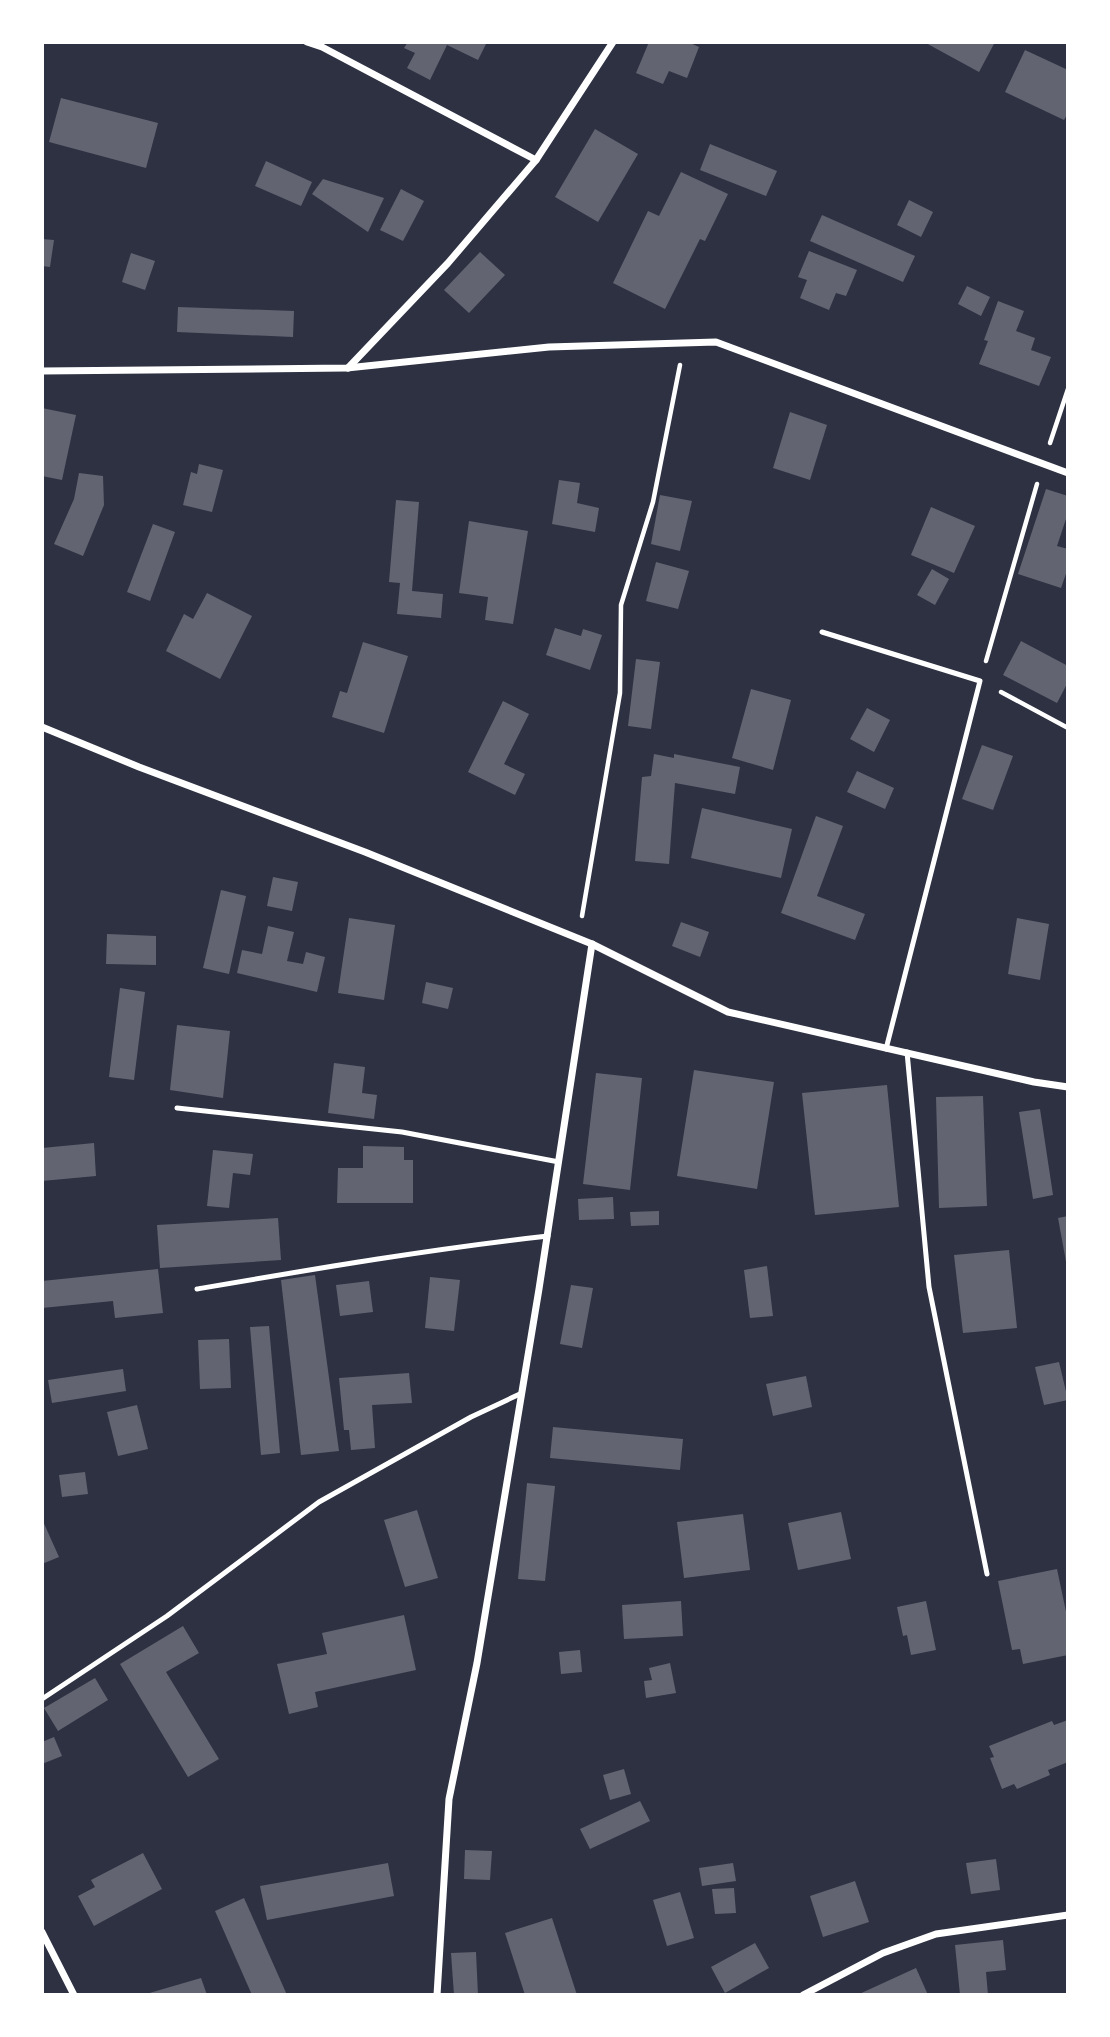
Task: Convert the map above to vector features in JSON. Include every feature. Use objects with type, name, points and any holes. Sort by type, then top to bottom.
[{"type":"street","points":[[307,42],[322,47],[536,160]]},
{"type":"street","points":[[347,368],[448,263],[536,160],[612,42]]},
{"type":"street","points":[[42,371],[347,368],[549,347],[716,342],[1068,473]]},
{"type":"street","points":[[42,727],[578,938],[728,1012],[1034,1082],[1068,1087]]},
{"type":"street","points":[[437,1995],[449,1799],[477,1663],[548,1236],[592,944]]},
{"type":"street","points":[[803,1995],[883,1953],[936,1934],[1068,1915]]},
{"type":"street","points":[[42,1932],[74,1995]]},
{"type":"lane","points":[[822,632],[980,681],[886,1049]]},
{"type":"lane","points":[[907,1052],[929,1287],[987,1574]]},
{"type":"lane","points":[[177,1108],[402,1132],[559,1162]]},
{"type":"lane","points":[[197,1289],[385,1257],[548,1236]]},
{"type":"lane","points":[[42,1699],[167,1616],[319,1502],[522,1392]]},
{"type":"path","points":[[578,938],[620,692],[621,605],[653,502],[684,343]]},
{"type":"path","points":[[1068,389],[1043,463],[980,681],[1068,728]]},
{"type":"building","points":[[408,42],[487,42],[478,60],[447,45],[430,80],[407,68],[415,53],[404,48]]},
{"type":"building","points":[[649,42],[688,42],[699,47],[687,78],[669,71],[663,84],[636,73]]},
{"type":"building","points":[[924,42],[995,42],[979,72]]},
{"type":"building","points":[[1025,50],[1068,70],[1068,113],[1064,120],[1005,92]]},
{"type":"building","points":[[61,98],[158,123],[146,168],[49,142]]},
{"type":"building","points":[[595,129],[638,154],[598,222],[555,197]]},
{"type":"building","points":[[710,144],[777,171],[766,196],[700,170]]},
{"type":"building","points":[[266,161],[312,182],[301,206],[255,186]]},
{"type":"building","points":[[681,172],[728,194],[705,241],[700,239],[665,309],[613,283],[648,211],[659,216]]},
{"type":"building","points":[[323,179],[384,198],[368,232],[312,194]]},
{"type":"building","points":[[401,189],[424,201],[403,241],[380,230]]},
{"type":"building","points":[[909,200],[933,212],[921,237],[897,225]]},
{"type":"building","points":[[822,215],[915,256],[903,282],[810,241]]},
{"type":"building","points":[[42,239],[54,240],[50,267],[42,266]]},
{"type":"building","points":[[809,251],[857,270],[846,296],[836,293],[829,310],[800,298],[807,280],[798,277]]},
{"type":"building","points":[[480,252],[505,275],[469,313],[444,290]]},
{"type":"building","points":[[131,253],[155,261],[145,290],[122,282]]},
{"type":"building","points":[[967,286],[990,297],[981,316],[958,304]]},
{"type":"building","points":[[998,301],[1024,311],[1016,331],[1035,338],[1031,350],[1051,357],[1039,386],[979,364],[988,341],[984,340]]},
{"type":"building","points":[[178,307],[294,311],[293,337],[177,332]]},
{"type":"building","points":[[42,408],[76,415],[62,480],[42,476]]},
{"type":"building","points":[[790,412],[827,425],[810,480],[773,468]]},
{"type":"building","points":[[199,464],[223,470],[212,512],[183,505],[191,472],[197,474]]},
{"type":"building","points":[[79,473],[103,476],[104,505],[83,556],[54,544],[74,499]]},
{"type":"building","points":[[559,480],[580,483],[577,503],[599,508],[595,532],[552,524]]},
{"type":"building","points":[[1046,489],[1068,496],[1068,513],[1057,546],[1068,549],[1068,568],[1061,588],[1018,574]]},
{"type":"building","points":[[660,495],[692,501],[680,551],[651,544]]},
{"type":"building","points":[[396,500],[419,502],[412,591],[443,594],[441,618],[397,614],[400,583],[389,582]]},
{"type":"building","points":[[931,507],[975,526],[954,573],[911,555]]},
{"type":"building","points":[[469,521],[528,531],[513,624],[485,620],[488,597],[459,593]]},
{"type":"building","points":[[153,524],[175,532],[150,601],[127,592]]},
{"type":"building","points":[[656,562],[689,571],[678,609],[646,601]]},
{"type":"building","points":[[932,569],[949,579],[935,605],[917,595]]},
{"type":"building","points":[[207,593],[252,616],[220,679],[166,651],[184,614],[193,619]]},
{"type":"building","points":[[555,628],[581,636],[583,629],[602,635],[590,670],[546,655]]},
{"type":"building","points":[[1021,641],[1068,666],[1068,682],[1057,703],[1003,675]]},
{"type":"building","points":[[363,642],[408,656],[384,733],[332,717],[340,691],[347,693]]},
{"type":"building","points":[[636,659],[660,662],[651,729],[628,726]]},
{"type":"building","points":[[751,689],[791,700],[773,770],[732,758]]},
{"type":"building","points":[[503,701],[529,714],[504,764],[525,774],[515,795],[468,772]]},
{"type":"building","points":[[867,708],[890,720],[874,752],[850,739]]},
{"type":"building","points":[[982,745],[1013,756],[993,810],[962,799]]},
{"type":"building","points":[[654,754],[674,758],[674,754],[740,767],[735,794],[675,783],[669,864],[635,861],[642,777],[651,776]]},
{"type":"building","points":[[857,771],[894,788],[885,809],[847,792]]},
{"type":"building","points":[[702,808],[792,829],[781,878],[691,858]]},
{"type":"building","points":[[816,816],[843,826],[817,896],[865,914],[855,940],[781,913]]},
{"type":"building","points":[[273,877],[298,882],[292,911],[267,906]]},
{"type":"building","points":[[221,890],[246,896],[229,974],[203,968]]},
{"type":"building","points":[[349,918],[395,925],[384,1000],[338,993]]},
{"type":"building","points":[[1017,918],[1049,924],[1040,980],[1008,974]]},
{"type":"building","points":[[681,922],[709,932],[700,957],[672,946]]},
{"type":"building","points":[[268,926],[294,932],[287,961],[303,964],[306,952],[325,957],[317,992],[237,973],[242,950],[262,954]]},
{"type":"building","points":[[107,934],[156,936],[156,965],[106,964]]},
{"type":"building","points":[[426,982],[453,988],[448,1009],[422,1003]]},
{"type":"building","points":[[120,988],[145,992],[134,1080],[109,1077]]},
{"type":"building","points":[[177,1025],[230,1031],[223,1098],[170,1090]]},
{"type":"building","points":[[334,1063],[365,1067],[362,1093],[377,1095],[374,1119],[328,1113]]},
{"type":"building","points":[[694,1070],[774,1082],[757,1189],[677,1176]]},
{"type":"building","points":[[596,1073],[642,1078],[630,1190],[583,1184]]},
{"type":"building","points":[[887,1085],[899,1207],[815,1215],[802,1093]]},
{"type":"building","points":[[983,1096],[987,1206],[939,1208],[936,1097]]},
{"type":"building","points":[[1040,1109],[1053,1195],[1033,1199],[1019,1112]]},
{"type":"building","points":[[94,1143],[96,1176],[42,1181],[42,1148]]},
{"type":"building","points":[[363,1146],[404,1147],[404,1160],[413,1160],[413,1203],[337,1203],[338,1168],[363,1168]]},
{"type":"building","points":[[213,1150],[253,1154],[250,1175],[233,1173],[229,1208],[207,1206]]},
{"type":"building","points":[[613,1197],[614,1219],[579,1220],[578,1199]]},
{"type":"building","points":[[659,1211],[659,1225],[631,1226],[630,1212]]},
{"type":"building","points":[[1068,1216],[1068,1267],[1067,1267],[1058,1218]]},
{"type":"building","points":[[278,1218],[281,1260],[160,1268],[157,1225]]},
{"type":"building","points":[[1009,1250],[1017,1328],[963,1333],[954,1255]]},
{"type":"building","points":[[767,1266],[773,1316],[750,1318],[744,1270]]},
{"type":"building","points":[[158,1269],[163,1313],[115,1318],[113,1301],[42,1308],[42,1281]]},
{"type":"building","points":[[315,1275],[339,1451],[301,1455],[281,1280]]},
{"type":"building","points":[[430,1277],[460,1280],[454,1331],[425,1328]]},
{"type":"building","points":[[369,1281],[373,1312],[340,1316],[336,1285]]},
{"type":"building","points":[[571,1285],[593,1288],[582,1348],[560,1344]]},
{"type":"building","points":[[269,1326],[280,1453],[261,1455],[250,1327]]},
{"type":"building","points":[[229,1339],[231,1388],[200,1389],[198,1340]]},
{"type":"building","points":[[1059,1362],[1068,1400],[1044,1405],[1035,1367]]},
{"type":"building","points":[[123,1369],[126,1391],[52,1403],[48,1380]]},
{"type":"building","points":[[409,1373],[412,1403],[372,1405],[375,1448],[351,1450],[349,1430],[344,1430],[339,1378]]},
{"type":"building","points":[[806,1376],[812,1407],[773,1416],[766,1384]]},
{"type":"building","points":[[137,1405],[148,1449],[118,1456],[107,1412]]},
{"type":"building","points":[[553,1427],[683,1439],[680,1470],[550,1458]]},
{"type":"building","points":[[85,1472],[88,1494],[62,1497],[59,1475]]},
{"type":"building","points":[[527,1483],[555,1486],[545,1581],[518,1579]]},
{"type":"building","points":[[417,1510],[438,1578],[405,1587],[384,1520]]},
{"type":"building","points":[[841,1512],[851,1559],[798,1570],[788,1523]]},
{"type":"building","points":[[743,1514],[750,1570],[684,1578],[677,1522]]},
{"type":"building","points":[[42,1519],[59,1557],[42,1564]]},
{"type":"building","points":[[1057,1569],[1068,1621],[1068,1655],[1023,1664],[1020,1649],[1012,1650],[998,1581]]},
{"type":"building","points":[[681,1601],[683,1636],[624,1639],[622,1605]]},
{"type":"building","points":[[926,1601],[936,1650],[911,1655],[907,1635],[903,1636],[897,1607]]},
{"type":"building","points":[[404,1615],[416,1670],[315,1692],[318,1707],[289,1714],[277,1664],[327,1654],[322,1633]]},
{"type":"building","points":[[183,1626],[199,1653],[166,1672],[219,1759],[188,1777],[120,1664]]},
{"type":"building","points":[[580,1650],[582,1672],[561,1674],[559,1652]]},
{"type":"building","points":[[670,1663],[676,1693],[646,1698],[644,1681],[652,1680],[649,1668]]},
{"type":"building","points":[[95,1678],[108,1700],[58,1731],[44,1708]]},
{"type":"building","points":[[1068,1720],[1068,1762],[1048,1770],[1050,1775],[1017,1789],[1014,1784],[1002,1789],[990,1758],[994,1757],[989,1746],[1052,1721],[1054,1725]]},
{"type":"building","points":[[54,1737],[62,1756],[42,1764],[42,1742]]},
{"type":"building","points":[[624,1769],[631,1794],[610,1800],[603,1775]]},
{"type":"building","points":[[640,1801],[650,1821],[590,1849],[580,1829]]},
{"type":"building","points":[[465,1850],[492,1851],[490,1880],[464,1879]]},
{"type":"building","points":[[143,1853],[162,1889],[94,1926],[78,1896],[95,1887],[91,1880]]},
{"type":"building","points":[[996,1859],[1000,1890],[971,1894],[966,1863]]},
{"type":"building","points":[[388,1863],[394,1896],[267,1920],[260,1886]]},
{"type":"building","points":[[733,1863],[736,1881],[702,1886],[699,1868]]},
{"type":"building","points":[[855,1881],[869,1922],[823,1937],[810,1896]]},
{"type":"building","points":[[734,1888],[736,1913],[715,1914],[712,1889]]},
{"type":"building","points":[[680,1892],[694,1938],[667,1946],[653,1900]]},
{"type":"building","points":[[244,1898],[287,1995],[252,1995],[215,1911]]},
{"type":"building","points":[[552,1918],[577,1995],[525,1995],[505,1933]]},
{"type":"building","points":[[1003,1940],[1006,1970],[986,1972],[988,1995],[960,1995],[955,1945]]},
{"type":"building","points":[[755,1943],[769,1968],[725,1993],[711,1967]]},
{"type":"building","points":[[476,1952],[478,1995],[454,1995],[451,1953]]},
{"type":"building","points":[[916,1968],[928,1995],[857,1995]]},
{"type":"building","points":[[201,1978],[207,1995],[146,1995],[146,1994]]}]
